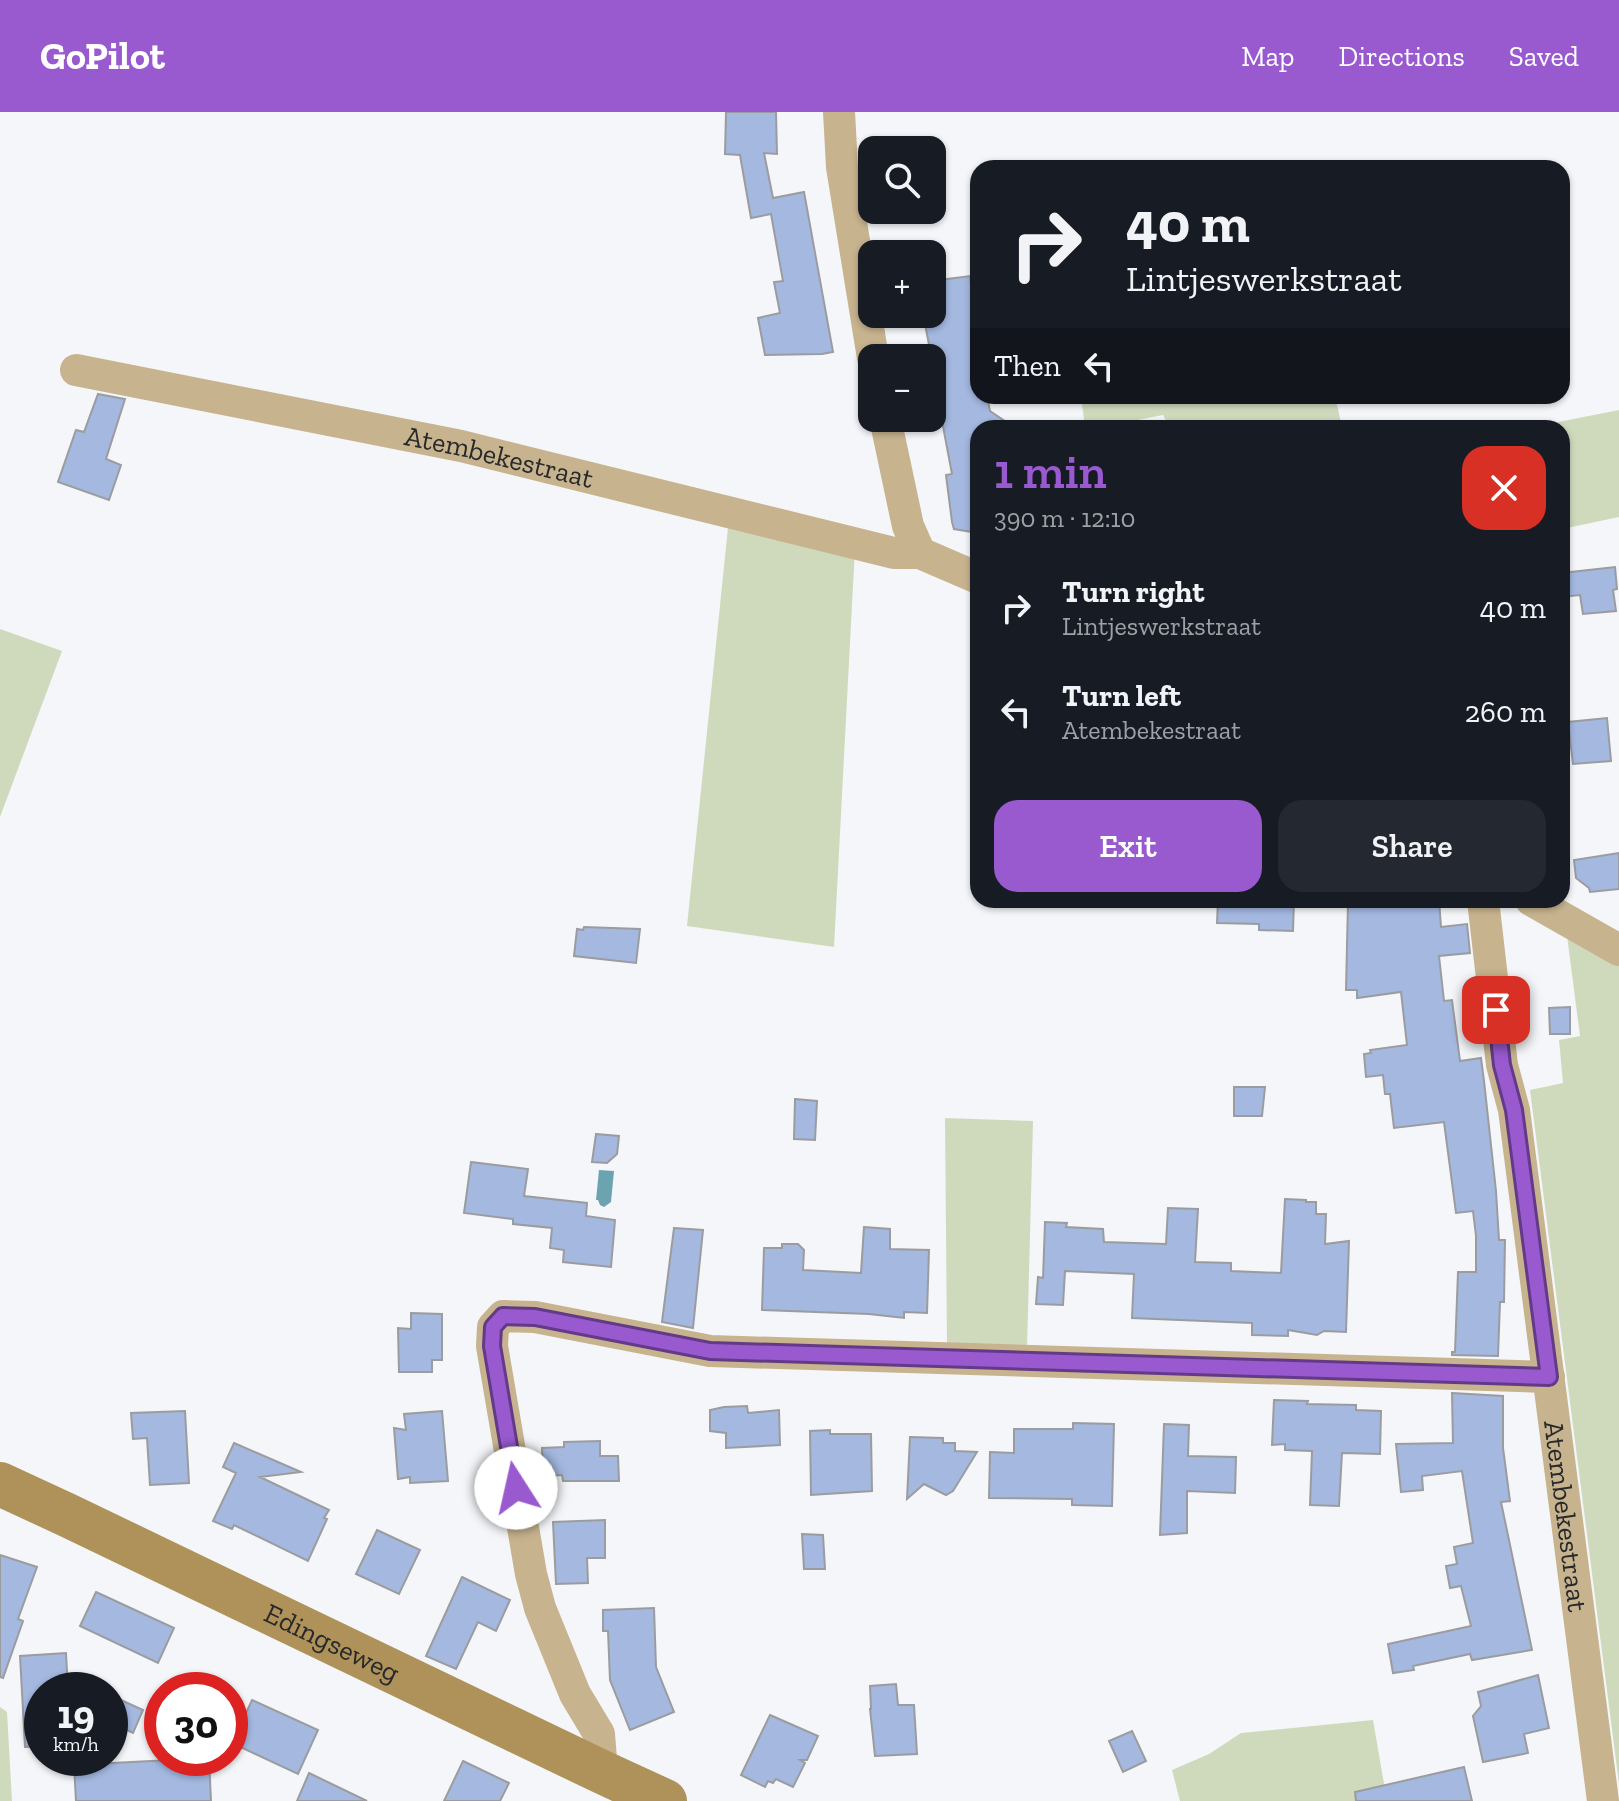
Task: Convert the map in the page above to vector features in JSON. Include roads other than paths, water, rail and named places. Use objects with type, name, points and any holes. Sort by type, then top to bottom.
[{"type":"main road","name":"Edingseweg","points":[[0,1484],[665,1801]]},
{"type":"street","points":[[839,112],[842,167],[871,344]]},
{"type":"street","name":"Atembekestraat","points":[[76,370],[461,446],[894,553],[920,553],[970,575]]},
{"type":"street","points":[[888,432],[908,526],[920,553]]},
{"type":"street","name":"Atembekestraat","points":[[1484,908],[1502,1065],[1514,1110],[1603,1801]]},
{"type":"street","points":[[1545,908],[1619,950]]},
{"type":"street","points":[[602,1772],[599,1734],[575,1694],[540,1608],[531,1574],[492,1346],[493,1327],[503,1316],[535,1317],[710,1351],[1549,1377]]},
{"type":"water","points":[[599,1170],[614,1171],[611,1202],[604,1207],[596,1200]]}]
